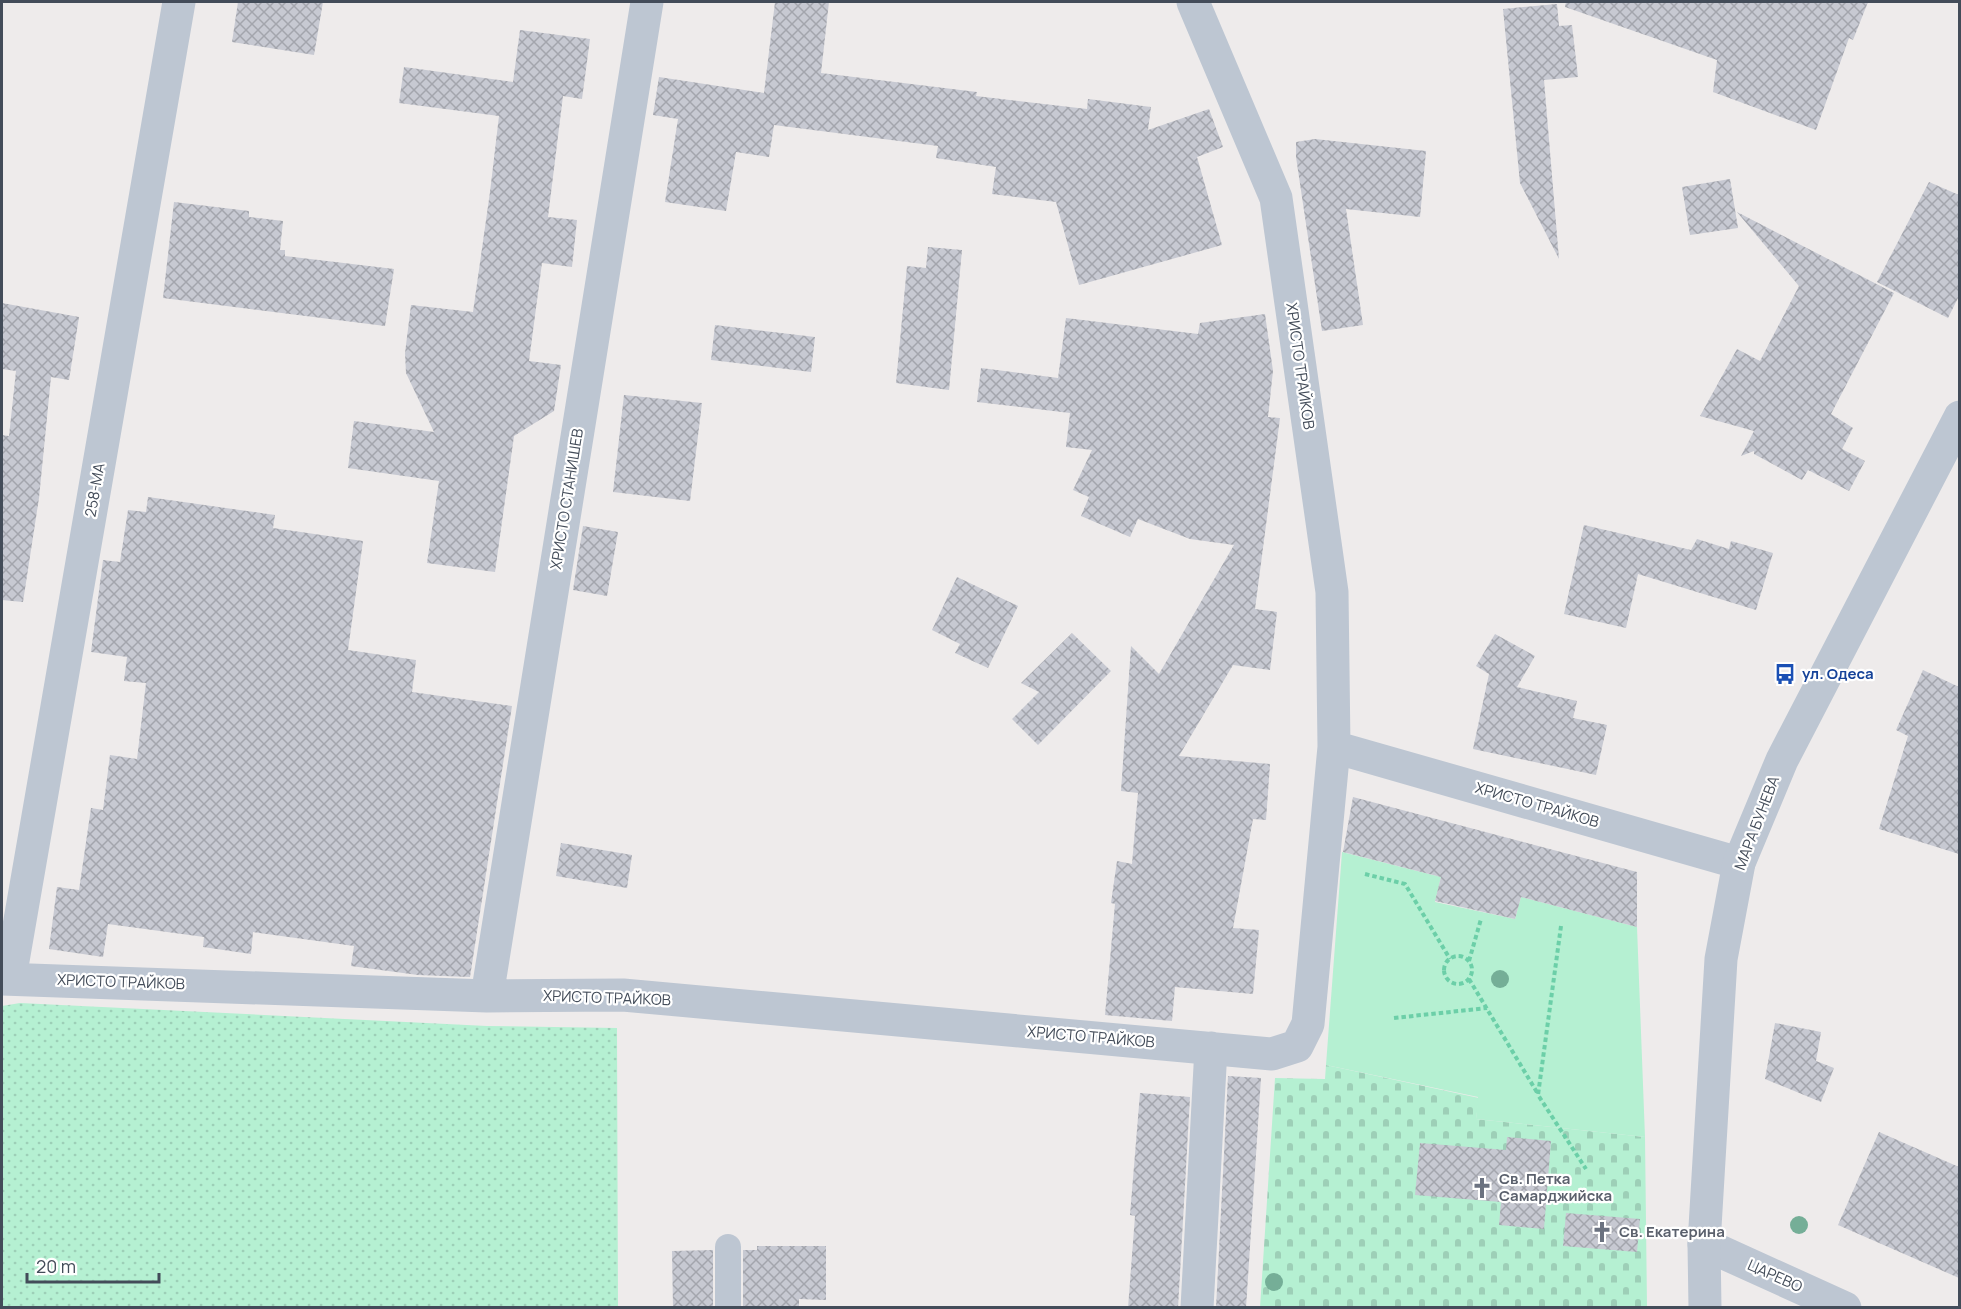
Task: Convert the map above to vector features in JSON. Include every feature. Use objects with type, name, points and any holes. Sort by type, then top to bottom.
[{"type":"street","name":"258-МА","points":[[6,978],[179,2]]},
{"type":"street","name":"ХРИСТО СТАНИШЕВ","points":[[487,996],[647,2]]},
{"type":"street","name":"ХРИСТО ТРАЙКОВ","points":[[6,978],[487,996],[623,995],[1272,1054],[1297,1046],[1308,1024],[1334,747],[1332,592],[1276,198],[1193,2]]},
{"type":"street","name":"МАРА БУНЕВА","points":[[1705,1308],[1704,1244],[1721,959],[1739,863],[1782,760],[1959,417]]},
{"type":"street","name":"ХРИСТО ТРАЙКОВ","points":[[1334,747],[1739,863]]},
{"type":"street","points":[[1197,1308],[1211,1048]]},
{"type":"street","name":"ЦАРЕВО","points":[[1704,1244],[1845,1308]]},
{"type":"lane","points":[[728,1247],[728,1308]]},
{"type":"path","points":[[1365,874],[1405,884],[1450,959]]},
{"type":"path","points":[[1469,961],[1481,919]]},
{"type":"path","points":[[1538,1095],[1561,926]]},
{"type":"path","points":[[1469,979],[1457,984],[1446,977],[1446,963],[1450,959],[1463,957],[1469,961],[1472,967],[1469,979],[1538,1095],[1586,1169]]},
{"type":"path","points":[[1394,1018],[1487,1008]]},
{"type":"green space","points":[[1342,852],[1441,877],[1435,902],[1515,919],[1521,897],[1637,927],[1645,1137],[1476,1119],[1478,1097],[1326,1065]]},
{"type":"green space","points":[[20,1003],[487,1026],[617,1028],[618,1307],[2,1307],[2,1006]]},
{"type":"green space","points":[[1326,1065],[1479,1098],[1476,1119],[1645,1137],[1647,1307],[1260,1308],[1275,1078],[1325,1079]]},
{"type":"building","points":[[238,2],[323,2],[314,55],[232,42]]},
{"type":"building","points":[[775,2],[829,2],[821,73],[977,92],[976,96],[1087,109],[1088,99],[1151,107],[1148,130],[1209,109],[1223,147],[1197,157],[1222,245],[1079,285],[1056,202],[992,194],[996,167],[936,158],[938,146],[774,125],[769,157],[736,152],[726,211],[665,202],[678,119],[653,115],[659,77],[764,93]]},
{"type":"building","points":[[1566,2],[1868,2],[1853,40],[1849,38],[1816,130],[1713,92],[1717,60],[1565,7]]},
{"type":"building","points":[[1557,4],[1559,26],[1572,25],[1578,77],[1544,80],[1559,259],[1520,183],[1503,9]]},
{"type":"building","points":[[520,30],[590,39],[582,99],[563,96],[548,217],[577,220],[572,267],[542,263],[529,361],[561,365],[554,411],[514,436],[495,572],[427,563],[439,481],[348,468],[354,421],[434,432],[406,373],[405,353],[411,305],[473,312],[490,192],[499,116],[399,103],[404,67],[513,82]]},
{"type":"building","points":[[1315,139],[1426,151],[1420,217],[1346,209],[1363,325],[1322,331],[1296,157],[1296,142]]},
{"type":"building","points":[[1730,179],[1738,228],[1690,235],[1682,187]]},
{"type":"building","points":[[1929,182],[1959,195],[1959,296],[1948,318],[1877,282]]},
{"type":"building","points":[[174,202],[249,211],[249,217],[283,221],[280,250],[285,250],[285,256],[394,269],[385,326],[163,298]]},
{"type":"building","points":[[1737,212],[1894,293],[1831,414],[1853,428],[1842,449],[1865,461],[1849,491],[1808,470],[1802,480],[1754,454],[1754,451],[1741,456],[1754,431],[1700,416],[1737,349],[1760,361],[1799,286]]},
{"type":"building","points":[[928,247],[962,250],[949,390],[896,383],[907,266],[926,268]]},
{"type":"building","points":[[2,303],[79,317],[69,380],[51,377],[39,498],[23,602],[2,600],[2,435],[9,436],[16,371],[2,369]]},
{"type":"building","points":[[1265,314],[1273,371],[1268,417],[1280,418],[1255,609],[1277,612],[1270,670],[1233,665],[1179,756],[1270,764],[1266,820],[1253,819],[1233,928],[1259,930],[1253,994],[1175,987],[1172,1021],[1105,1015],[1115,904],[1111,903],[1117,861],[1132,864],[1138,793],[1121,791],[1131,646],[1159,674],[1234,545],[1190,539],[1138,519],[1130,537],[1081,516],[1089,497],[1073,490],[1092,450],[1066,447],[1070,413],[977,402],[981,368],[1058,378],[1066,318],[1198,334],[1200,323]]},
{"type":"building","points":[[715,325],[815,337],[811,372],[711,360]]},
{"type":"building","points":[[624,395],[702,403],[690,501],[613,492]]},
{"type":"building","points":[[148,497],[275,515],[273,528],[363,541],[348,650],[416,660],[412,692],[512,706],[470,977],[418,975],[351,966],[354,946],[253,932],[251,954],[203,947],[204,937],[108,924],[103,957],[49,949],[57,887],[79,890],[91,808],[103,810],[110,755],[137,759],[146,683],[124,681],[127,657],[91,652],[103,560],[120,562],[128,510],[146,512]]},
{"type":"building","points":[[1584,525],[1691,550],[1697,539],[1729,549],[1731,541],[1773,553],[1756,610],[1638,574],[1626,628],[1564,614]]},
{"type":"building","points":[[583,526],[618,532],[607,596],[573,590]]},
{"type":"building","points":[[957,577],[1018,606],[988,668],[955,653],[960,644],[932,630]]},
{"type":"building","points":[[1072,633],[1111,671],[1038,745],[1012,719],[1039,692],[1021,683]]},
{"type":"building","points":[[1495,634],[1535,656],[1517,687],[1577,701],[1573,718],[1607,725],[1596,775],[1473,749],[1489,674],[1476,666]]},
{"type":"building","points":[[1923,670],[1959,687],[1959,854],[1879,829],[1908,736],[1896,730]]},
{"type":"building","points":[[1353,797],[1637,872],[1637,927],[1521,897],[1515,919],[1435,901],[1441,877],[1343,852]]},
{"type":"building","points":[[561,843],[632,855],[627,888],[556,876]]},
{"type":"building","points":[[1775,1023],[1821,1032],[1816,1061],[1834,1068],[1821,1102],[1765,1079]]},
{"type":"building","points":[[1228,1076],[1261,1078],[1246,1308],[1216,1308]]},
{"type":"building","points":[[1140,1093],[1190,1097],[1178,1308],[1128,1308],[1135,1216],[1130,1215]]},
{"type":"building","points":[[1879,1132],[1959,1167],[1959,1278],[1838,1225]]},
{"type":"building","name":"Св. Петка Самарджийска","points":[[1507,1137],[1551,1141],[1544,1229],[1499,1225],[1501,1202],[1415,1195],[1420,1143],[1506,1150]]},
{"type":"building","name":"Св. Екатерина","points":[[1566,1213],[1640,1219],[1637,1252],[1563,1246]]},
{"type":"building","points":[[757,1246],[826,1246],[826,1300],[799,1299],[799,1308],[743,1308],[743,1250],[757,1250]]},
{"type":"building","points":[[713,1250],[713,1308],[673,1308],[672,1251]]},
{"type":"place","name":"ул. Одеса","points":[[1785,674]]},
{"type":"place","name":"Св. Петка Самарджийска","points":[[1482,1188]]},
{"type":"place","name":"Св. Екатерина","points":[[1602,1232]]}]
